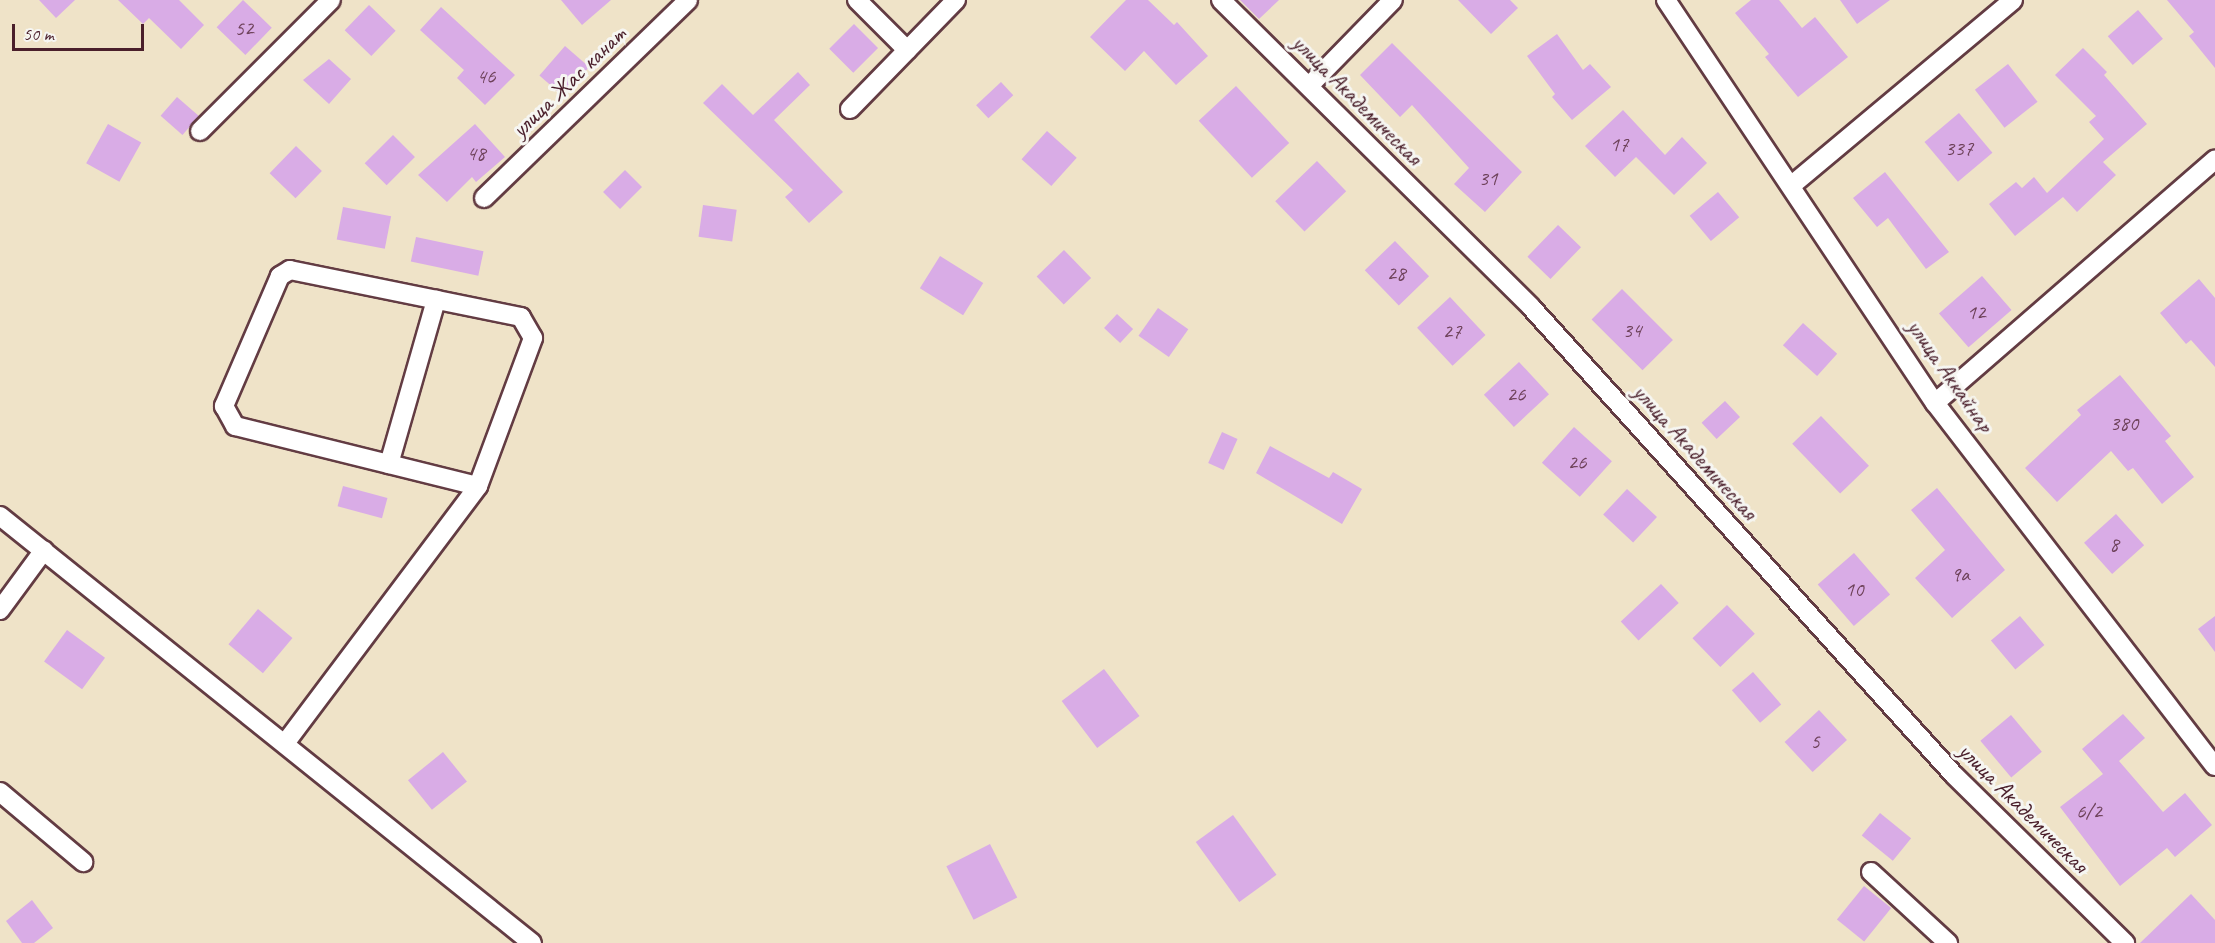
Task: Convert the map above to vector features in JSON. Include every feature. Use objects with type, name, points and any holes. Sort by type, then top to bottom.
[{"type":"street","points":[[200,131],[331,0]]},
{"type":"street","name":"улица Жас канат","points":[[484,198],[688,0]]},
{"type":"street","points":[[857,0],[907,50]]},
{"type":"street","points":[[850,109],[956,0]]},
{"type":"street","name":"улица Академическая","points":[[1221,0],[1531,307],[1954,775],[2125,943]]},
{"type":"street","points":[[1309,86],[1393,0]]},
{"type":"street","name":"улица Аккайнар","points":[[1666,0],[1792,185],[1935,403],[2215,766]]},
{"type":"street","points":[[1792,185],[2013,0]]},
{"type":"street","points":[[1935,403],[2215,159]]},
{"type":"street","points":[[286,742],[478,486],[533,338],[521,317],[290,270],[275,285],[224,406],[235,426],[478,486]]},
{"type":"street","points":[[388,464],[436,300]]},
{"type":"street","points":[[0,516],[286,742],[532,943]]},
{"type":"street","points":[[0,610],[44,550]]},
{"type":"street","points":[[0,792],[84,862]]},
{"type":"street","points":[[1871,872],[1948,943]]},
{"type":"building","points":[[39,0],[75,0],[56,18]]},
{"type":"building","points":[[118,0],[179,0],[204,25],[181,49],[149,18],[143,24]]},
{"type":"building","points":[[243,0],[272,28],[245,55],[217,27]]},
{"type":"building","points":[[561,0],[611,0],[582,25]]},
{"type":"building","points":[[1126,0],[1148,0],[1174,25],[1177,22],[1208,56],[1176,85],[1144,51],[1125,71],[1090,37]]},
{"type":"building","points":[[1240,0],[1279,0],[1259,19]]},
{"type":"building","points":[[1458,0],[1510,0],[1518,8],[1491,34]]},
{"type":"building","points":[[1751,0],[1779,0],[1802,28],[1815,17],[1848,57],[1798,97],[1765,57],[1769,54],[1735,13]]},
{"type":"building","points":[[1840,0],[1890,0],[1857,24]]},
{"type":"building","points":[[2167,0],[2215,0],[2215,68],[2189,36],[2194,32]]},
{"type":"building","points":[[369,5],[396,31],[371,56],[345,30]]},
{"type":"building","points":[[441,7],[515,75],[485,105],[457,78],[464,70],[420,30]]},
{"type":"building","points":[[2138,10],[2163,39],[2133,65],[2108,36]]},
{"type":"building","points":[[854,24],[878,48],[853,73],[829,49]]},
{"type":"building","points":[[1557,34],[1583,70],[1590,64],[1611,87],[1572,120],[1552,97],[1555,94],[1527,56]]},
{"type":"building","points":[[1392,43],[1522,172],[1485,212],[1454,184],[1469,168],[1412,105],[1400,117],[1360,75]]},
{"type":"building","points":[[565,46],[589,67],[564,96],[539,75]]},
{"type":"building","points":[[2083,48],[2107,72],[2104,75],[2147,124],[2103,162],[2116,175],[2077,212],[2063,197],[2015,236],[1989,204],[2016,182],[2022,188],[2034,177],[2047,193],[2104,139],[2089,122],[2096,116],[2055,75]]},
{"type":"building","points":[[329,59],[351,79],[329,104],[303,80]]},
{"type":"building","points":[[2008,64],[2038,102],[2004,128],[1975,90]]},
{"type":"building","points":[[798,72],[810,85],[774,120],[843,192],[809,223],[785,197],[793,190],[703,103],[722,84],[753,115]]},
{"type":"building","points":[[1001,82],[1013,95],[988,118],[976,105]]},
{"type":"building","points":[[1236,86],[1289,143],[1252,178],[1199,121]]},
{"type":"building","points":[[177,97],[199,116],[182,135],[161,116]]},
{"type":"building","points":[[1623,110],[1665,155],[1682,137],[1707,163],[1674,195],[1636,157],[1615,177],[1585,146]]},
{"type":"building","points":[[1959,113],[1992,153],[1958,182],[1925,142]]},
{"type":"building","points":[[108,124],[141,142],[119,182],[86,163]]},
{"type":"building","points":[[475,124],[505,157],[476,182],[472,177],[447,202],[418,175]]},
{"type":"building","points":[[1047,131],[1077,158],[1051,186],[1022,159]]},
{"type":"building","points":[[393,135],[415,157],[387,185],[365,163]]},
{"type":"building","points":[[296,146],[322,171],[295,198],[270,173]]},
{"type":"building","points":[[1317,161],[1346,191],[1304,232],[1275,201]]},
{"type":"building","points":[[625,170],[642,187],[620,209],[603,192]]},
{"type":"building","points":[[1885,172],[1949,252],[1926,269],[1888,218],[1877,227],[1853,198]]},
{"type":"building","points":[[1718,192],[1739,217],[1711,241],[1690,216]]},
{"type":"building","points":[[703,205],[737,210],[732,241],[699,237]]},
{"type":"building","points":[[343,207],[391,216],[385,249],[337,239]]},
{"type":"building","points":[[1558,225],[1581,247],[1550,279],[1527,257]]},
{"type":"building","points":[[416,237],[483,251],[478,276],[411,261]]},
{"type":"building","points":[[1395,241],[1429,276],[1399,305],[1365,270]]},
{"type":"building","points":[[1064,250],[1091,278],[1064,304],[1037,276]]},
{"type":"building","points":[[940,256],[983,283],[963,315],[920,288]]},
{"type":"building","points":[[1982,276],[2012,310],[1969,347],[1939,313]]},
{"type":"building","points":[[2199,279],[2215,298],[2215,367],[2191,340],[2186,344],[2160,313]]},
{"type":"building","points":[[1622,289],[1673,340],[1643,370],[1592,319]]},
{"type":"building","points":[[1450,297],[1485,335],[1453,366],[1417,328]]},
{"type":"building","points":[[1158,308],[1188,329],[1169,357],[1138,336]]},
{"type":"building","points":[[1117,314],[1133,329],[1120,343],[1104,328]]},
{"type":"building","points":[[1803,323],[1837,354],[1817,376],[1783,345]]},
{"type":"building","points":[[1519,362],[1549,394],[1514,427],[1484,395]]},
{"type":"building","points":[[2120,375],[2171,436],[2165,441],[2194,477],[2162,504],[2133,468],[2128,471],[2111,451],[2057,502],[2025,468],[2081,415],[2077,410]]},
{"type":"building","points":[[1725,401],[1740,417],[1717,439],[1702,423]]},
{"type":"building","points":[[1821,416],[1869,466],[1840,493],[1792,444]]},
{"type":"building","points":[[1574,427],[1612,461],[1580,497],[1542,463]]},
{"type":"building","points":[[1222,432],[1238,439],[1224,470],[1208,463]]},
{"type":"building","points":[[1270,446],[1329,478],[1333,472],[1362,489],[1342,524],[1256,473]]},
{"type":"building","points":[[343,486],[387,498],[382,518],[338,506]]},
{"type":"building","points":[[1937,488],[2005,570],[1952,618],[1915,578],[1945,550],[1911,510]]},
{"type":"building","points":[[1627,489],[1657,517],[1633,543],[1603,515]]},
{"type":"building","points":[[2116,514],[2144,545],[2112,574],[2084,543]]},
{"type":"building","points":[[1854,553],[1890,595],[1854,626],[1818,584]]},
{"type":"building","points":[[1661,584],[1679,603],[1639,641],[1621,622]]},
{"type":"building","points":[[1727,605],[1755,634],[1720,667],[1692,638]]},
{"type":"building","points":[[258,609],[292,638],[263,673],[228,644]]},
{"type":"building","points":[[2020,616],[2044,645],[2015,670],[1991,640]]},
{"type":"building","points":[[2215,616],[2215,652],[2198,629]]},
{"type":"building","points":[[67,630],[105,658],[82,689],[44,662]]},
{"type":"building","points":[[1104,669],[1140,716],[1097,748],[1062,701]]},
{"type":"building","points":[[1753,672],[1781,704],[1760,723],[1732,690]]},
{"type":"building","points":[[1819,710],[1847,740],[1813,772],[1785,742]]},
{"type":"building","points":[[2123,714],[2145,738],[2119,761],[2163,812],[2185,793],[2212,825],[2175,857],[2167,848],[2120,886],[2060,807],[2103,774],[2082,749]]},
{"type":"building","points":[[2011,715],[2042,752],[2011,777],[1980,741]]},
{"type":"building","points":[[443,752],[467,782],[432,810],[408,780]]},
{"type":"building","points":[[1880,813],[1911,838],[1893,861],[1862,836]]},
{"type":"building","points":[[1233,815],[1276,875],[1239,902],[1196,842]]},
{"type":"building","points":[[990,844],[1017,897],[974,920],[946,866]]},
{"type":"building","points":[[1864,886],[1891,908],[1864,941],[1837,919]]},
{"type":"building","points":[[2191,894],[2215,920],[2215,943],[2140,943]]},
{"type":"building","points":[[32,900],[53,928],[34,943],[22,943],[6,921]]}]
